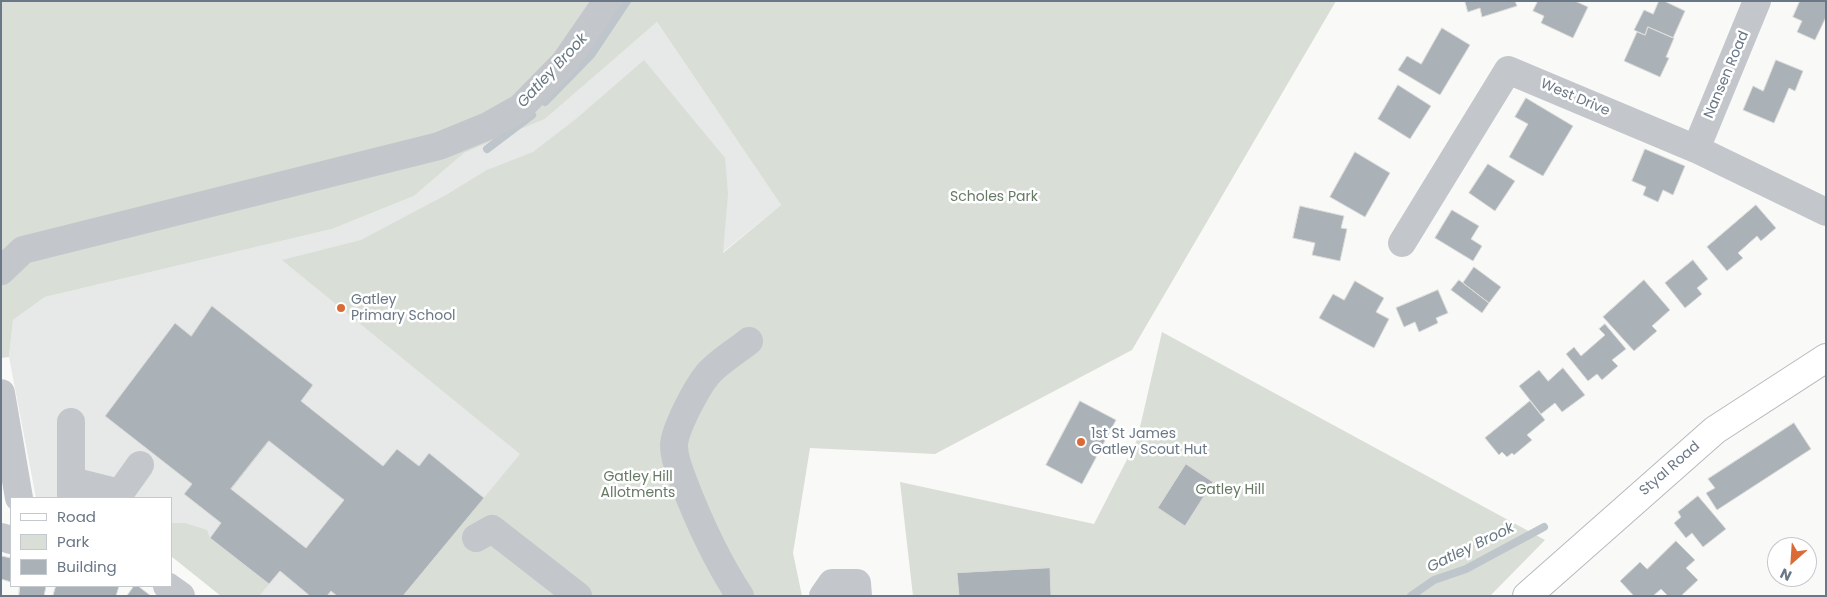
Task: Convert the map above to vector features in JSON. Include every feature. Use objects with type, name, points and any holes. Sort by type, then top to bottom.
[{"type":"main road","name":"Styal Road","points":[[1527,596],[1714,430],[1826,358]]},
{"type":"street","points":[[1,271],[23,250],[439,146],[488,126],[520,108],[565,62],[608,1]]},
{"type":"street","name":"Nansen Road","points":[[1696,149],[1757,1]]},
{"type":"street","name":"West Drive","points":[[1402,243],[1508,70],[1696,149],[1826,212]]},
{"type":"street","points":[[740,596],[725,574],[698,515],[677,464],[674,446],[678,429],[691,401],[708,374],[749,341]]},
{"type":"street","points":[[1,393],[19,497]]},
{"type":"street","points":[[71,422],[72,490],[120,493],[140,465]]},
{"type":"street","points":[[476,538],[492,529],[578,596]]},
{"type":"street","points":[[824,596],[832,583],[857,583],[858,596]]},
{"type":"street","points":[[169,587],[181,596]]},
{"type":"shaded area","name":"Gatley Primary School","points":[[657,22],[781,205],[616,339],[403,596],[221,596],[172,557],[172,497],[36,497],[9,357],[13,320],[45,297],[332,229],[414,196],[464,153],[545,119]]},
{"type":"green space","name":"Scholes Park","points":[[1,1],[1336,1],[1132,350],[935,454],[810,448],[793,553],[802,596],[403,596],[520,454],[282,260],[361,240],[446,195],[487,170],[533,152],[576,119],[644,60],[725,158],[728,194],[723,253],[781,205],[657,22],[545,119],[464,153],[414,196],[332,229],[45,297],[13,320],[9,357],[1,358]]},
{"type":"green space","name":"Gatley Hill","points":[[1162,332],[1545,540],[1490,596],[913,596],[900,482],[1094,524],[1137,440]]},
{"type":"green space","points":[[172,523],[185,523],[207,530],[210,538],[269,584],[259,596],[221,596],[172,557]]},
{"type":"building","points":[[1465,1],[1515,1],[1517,6],[1482,17],[1480,8],[1468,12]]},
{"type":"building","points":[[1538,1],[1575,1],[1588,7],[1573,38],[1541,23],[1544,16],[1533,11]]},
{"type":"building","points":[[1659,1],[1664,1],[1685,11],[1673,38],[1648,27],[1645,35],[1634,30],[1644,10],[1653,14]]},
{"type":"building","points":[[1800,1],[1826,1],[1826,17],[1815,40],[1797,32],[1802,21],[1793,17]]},
{"type":"building","points":[[1648,27],[1674,38],[1666,57],[1669,58],[1660,77],[1624,61],[1637,32],[1645,35]]},
{"type":"building","points":[[1442,28],[1470,45],[1440,95],[1398,70],[1407,56],[1421,64]]},
{"type":"building","points":[[1776,60],[1803,71],[1795,91],[1789,88],[1774,123],[1743,110],[1753,86],[1763,91]]},
{"type":"building","points":[[1398,85],[1431,106],[1410,139],[1378,119]]},
{"type":"building","points":[[1526,98],[1573,126],[1543,176],[1509,157],[1528,124],[1515,117]]},
{"type":"building","points":[[1645,149],[1685,166],[1673,195],[1663,190],[1658,202],[1643,195],[1646,187],[1632,181]]},
{"type":"building","points":[[1355,152],[1390,173],[1365,217],[1330,197]]},
{"type":"building","points":[[1488,164],[1515,181],[1495,211],[1469,193]]},
{"type":"building","points":[[1756,205],[1776,228],[1761,241],[1757,236],[1738,253],[1743,258],[1727,271],[1707,247]]},
{"type":"building","points":[[1300,206],[1344,216],[1341,228],[1347,229],[1340,261],[1312,255],[1315,243],[1293,238]]},
{"type":"building","points":[[1452,210],[1479,226],[1471,239],[1482,246],[1473,261],[1435,238]]},
{"type":"building","points":[[1693,260],[1708,279],[1697,288],[1702,294],[1685,308],[1665,283]]},
{"type":"building","points":[[1474,267],[1501,287],[1489,303],[1463,283]]},
{"type":"building","points":[[1459,280],[1489,303],[1482,313],[1451,290]]},
{"type":"building","points":[[1644,280],[1670,310],[1652,326],[1657,331],[1634,351],[1603,317]]},
{"type":"building","points":[[1355,281],[1384,298],[1376,312],[1389,319],[1374,348],[1319,318],[1333,294],[1344,300]]},
{"type":"building","points":[[1438,290],[1448,313],[1436,318],[1438,323],[1419,332],[1415,322],[1404,327],[1396,308]]},
{"type":"building","points":[[212,306],[313,385],[301,401],[383,466],[397,449],[419,466],[429,453],[484,498],[403,596],[337,596],[331,591],[327,596],[310,596],[280,571],[269,584],[210,538],[221,523],[184,494],[192,484],[105,416],[175,323],[191,336]],"holes":[[[269,441],[344,500],[306,548],[231,489]]]},
{"type":"building","points":[[1605,324],[1626,349],[1612,360],[1618,366],[1602,380],[1597,374],[1588,381],[1566,354],[1574,347],[1581,356],[1605,335],[1599,329]]},
{"type":"building","points":[[1563,368],[1585,395],[1562,412],[1555,403],[1541,414],[1519,386],[1539,370],[1548,381]]},
{"type":"building","name":"1st St James Gatley Scout Hut","points":[[1080,401],[1116,420],[1082,484],[1046,465]]},
{"type":"building","points":[[1530,401],[1545,420],[1527,435],[1532,440],[1514,455],[1512,453],[1507,457],[1502,452],[1499,455],[1485,438]]},
{"type":"building","points":[[1794,423],[1811,449],[1717,510],[1706,493],[1715,488],[1708,479]]},
{"type":"building","points":[[1186,464],[1213,482],[1185,526],[1158,508]]},
{"type":"building","points":[[1698,496],[1726,529],[1703,547],[1692,533],[1686,538],[1674,523],[1681,517],[1678,512]]},
{"type":"building","points":[[1676,541],[1695,560],[1686,568],[1698,580],[1681,596],[1668,596],[1661,589],[1653,596],[1634,596],[1620,581],[1640,562],[1647,569]]},
{"type":"building","points":[[1,556],[10,558],[10,582],[1,579]]},
{"type":"building","points":[[1050,568],[1051,596],[959,596],[957,573]]},
{"type":"building","points":[[20,587],[46,587],[44,596],[19,596]]},
{"type":"building","points":[[56,587],[119,587],[116,596],[53,596]]},
{"type":"building","points":[[133,587],[139,587],[151,596],[127,596]]},
{"type":"waterway","name":"Gatley Brook","points":[[545,102],[591,55],[627,1]]},
{"type":"waterway","name":"Gatley Brook","points":[[487,149],[532,115]]},
{"type":"waterway","name":"Gatley Brook","points":[[1411,596],[1434,580],[1466,569],[1544,527]]},
{"type":"place","name":"Gatley Primary School","points":[[341,308]]},
{"type":"place","name":"1st St James Gatley Scout Hut","points":[[1081,442]]},
{"type":"park label","name":"Gatley Hill Allotments","points":[[638,486]]}]
